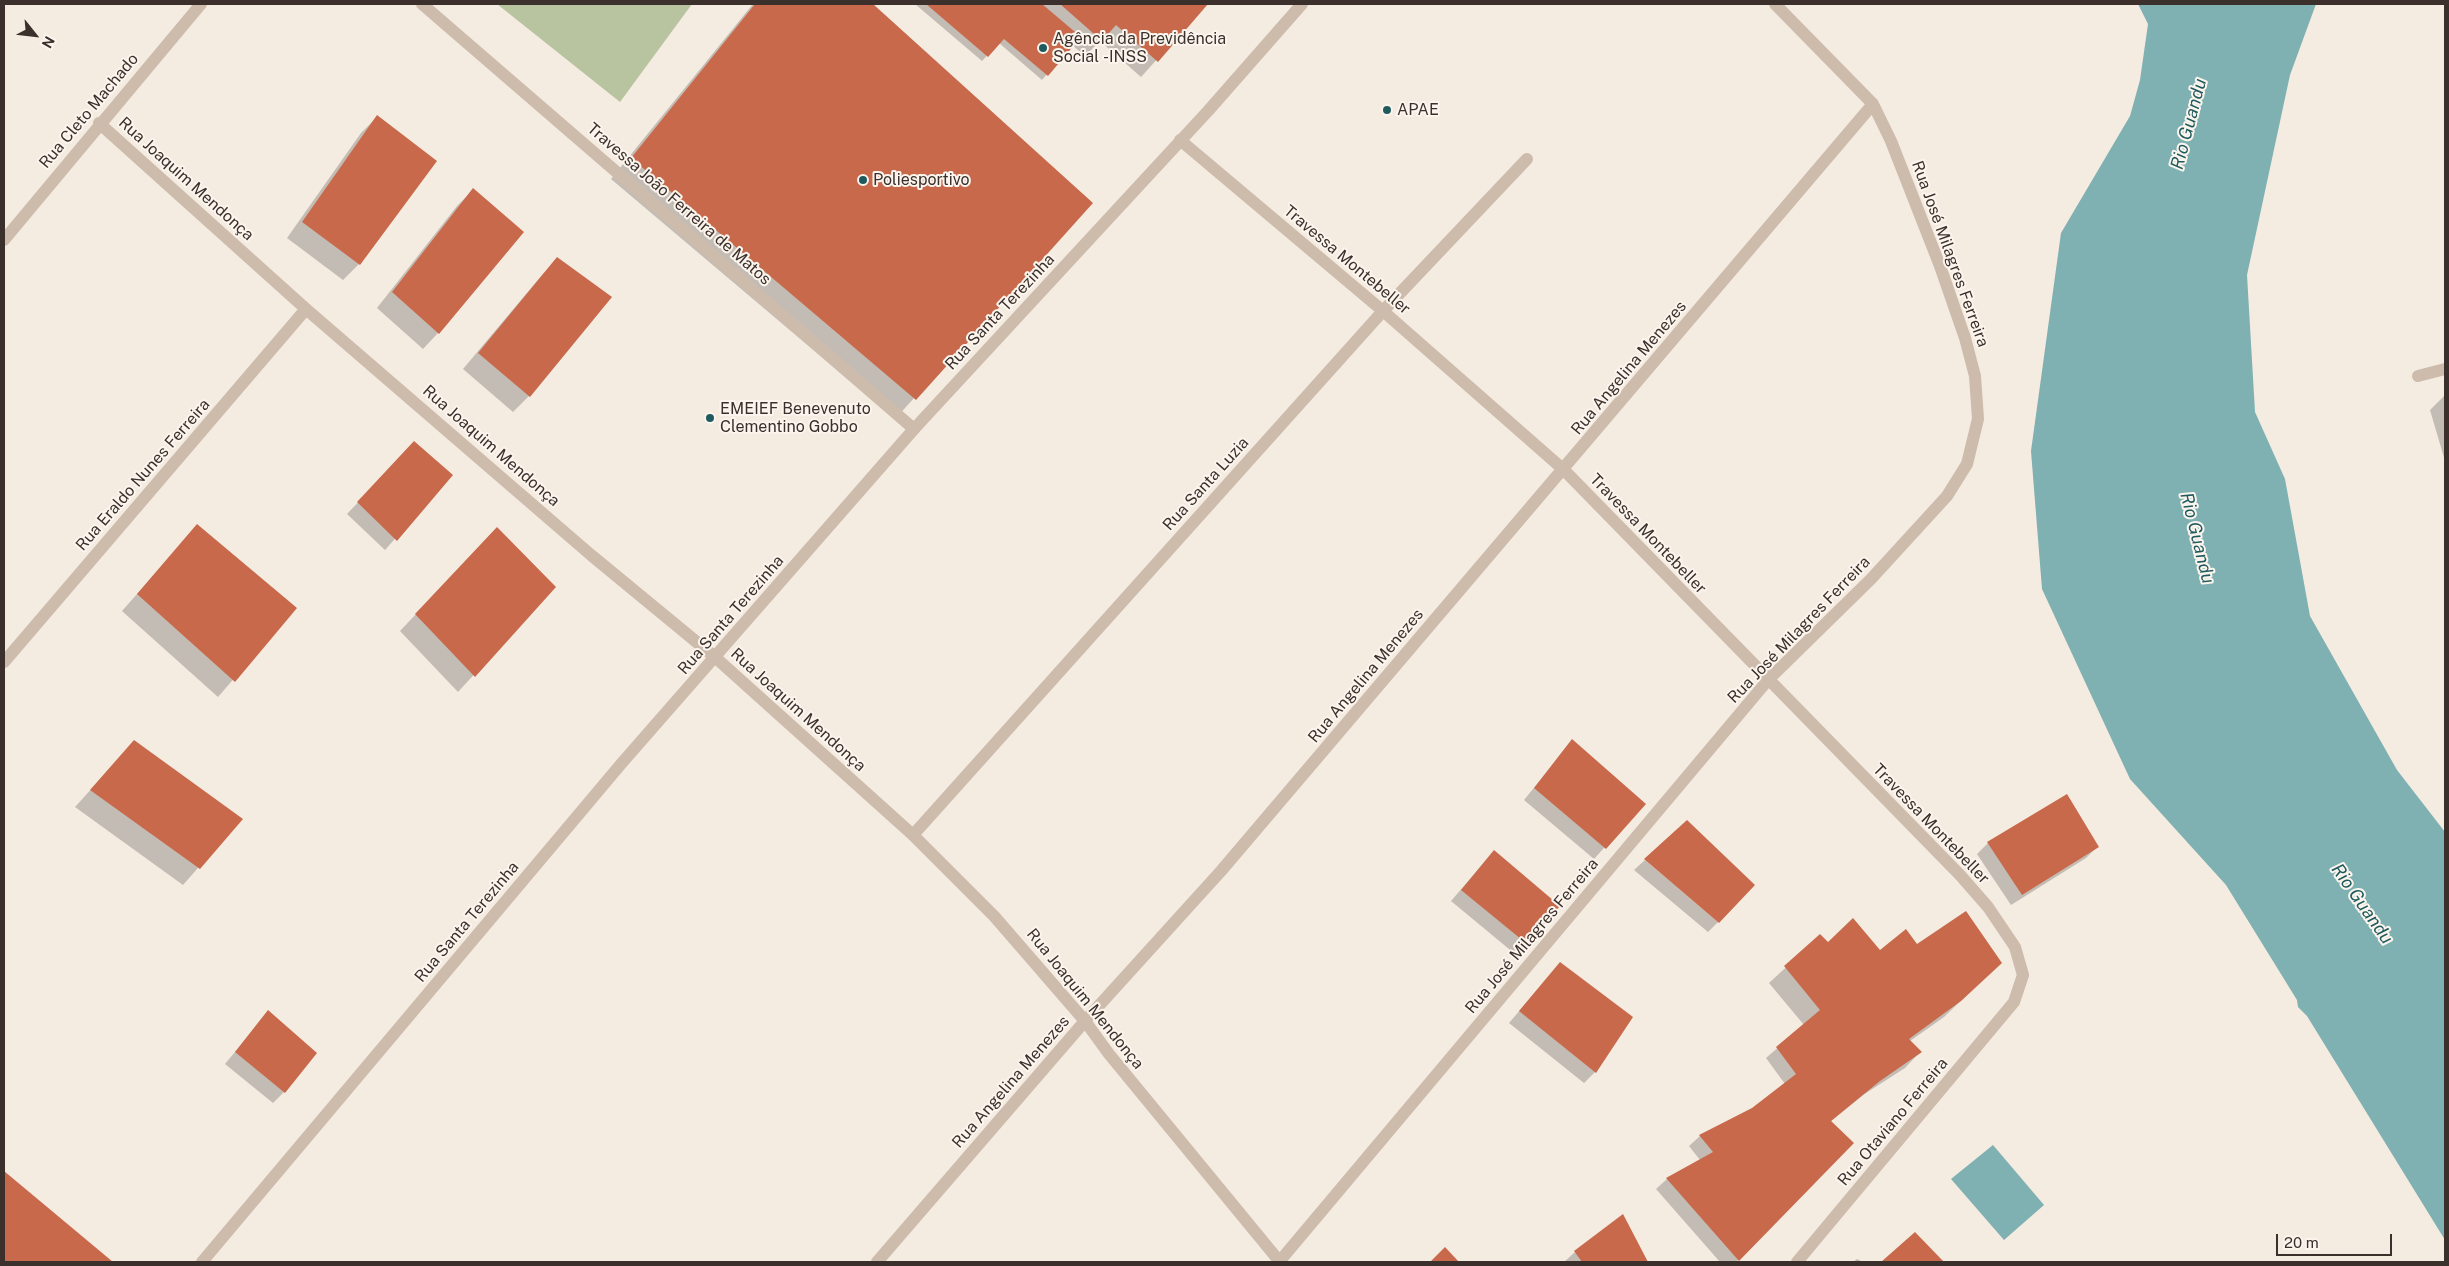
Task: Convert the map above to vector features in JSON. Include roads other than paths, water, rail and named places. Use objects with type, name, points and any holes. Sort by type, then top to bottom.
[{"type":"street","name":"Rua Cleto Machado","points":[[4,240],[99,123],[201,4]]},
{"type":"street","name":"Travessa João Ferreira de Matos","points":[[422,4],[914,429]]},
{"type":"street","name":"Rua Santa Terezinha","points":[[202,1262],[621,764],[716,658],[914,429],[1180,140],[1302,4]]},
{"type":"street","name":"Rua José Milagres Ferreira","points":[[1279,1262],[1768,680],[1872,579],[1947,496],[1967,464],[1978,419],[1975,376],[1965,338],[1891,141],[1873,104],[1775,4]]},
{"type":"street","name":"Rua Angelina Menezes","points":[[877,1262],[1085,1021],[1221,871],[1564,470],[1873,104]]},
{"type":"street","name":"Rua Joaquim Mendonça","points":[[99,123],[306,309],[584,548],[716,658],[913,835],[994,916],[1085,1021],[1115,1062],[1279,1262]]},
{"type":"street","name":"Travessa Montebeller","points":[[1180,140],[1382,311],[1564,470],[1960,875],[1988,907],[2015,947],[2023,975],[2014,1002]]},
{"type":"street","name":"Rua Santa Luzia","points":[[913,835],[1382,311],[1527,159]]},
{"type":"street","name":"Rua Eraldo Nunes Ferreira","points":[[4,662],[306,309]]},
{"type":"street","points":[[2418,376],[2445,368]]},
{"type":"street","name":"Rua Otaviano Ferreira","points":[[1797,1262],[2014,1002]]},
{"type":"water","name":"Rio Guandu","points":[[2138,4],[2316,4],[2290,75],[2247,275],[2255,412],[2285,479],[2310,616],[2397,770],[2445,832],[2445,1240],[2307,1016],[2298,1007],[2297,1000],[2226,885],[2130,779],[2042,589],[2031,451],[2061,233],[2130,116],[2140,80],[2148,24]]},
{"type":"water","points":[[1993,1145],[2044,1205],[2004,1240],[1951,1179]]},
{"type":"place","name":"Agência da Previdência Social -INSS","points":[[1043,48]]},
{"type":"place","name":"APAE","points":[[1387,110]]},
{"type":"place","name":"Poliesportivo","points":[[863,180]]},
{"type":"place","name":"EMEIEF Benevenuto Clementino Gobbo","points":[[710,418]]}]
